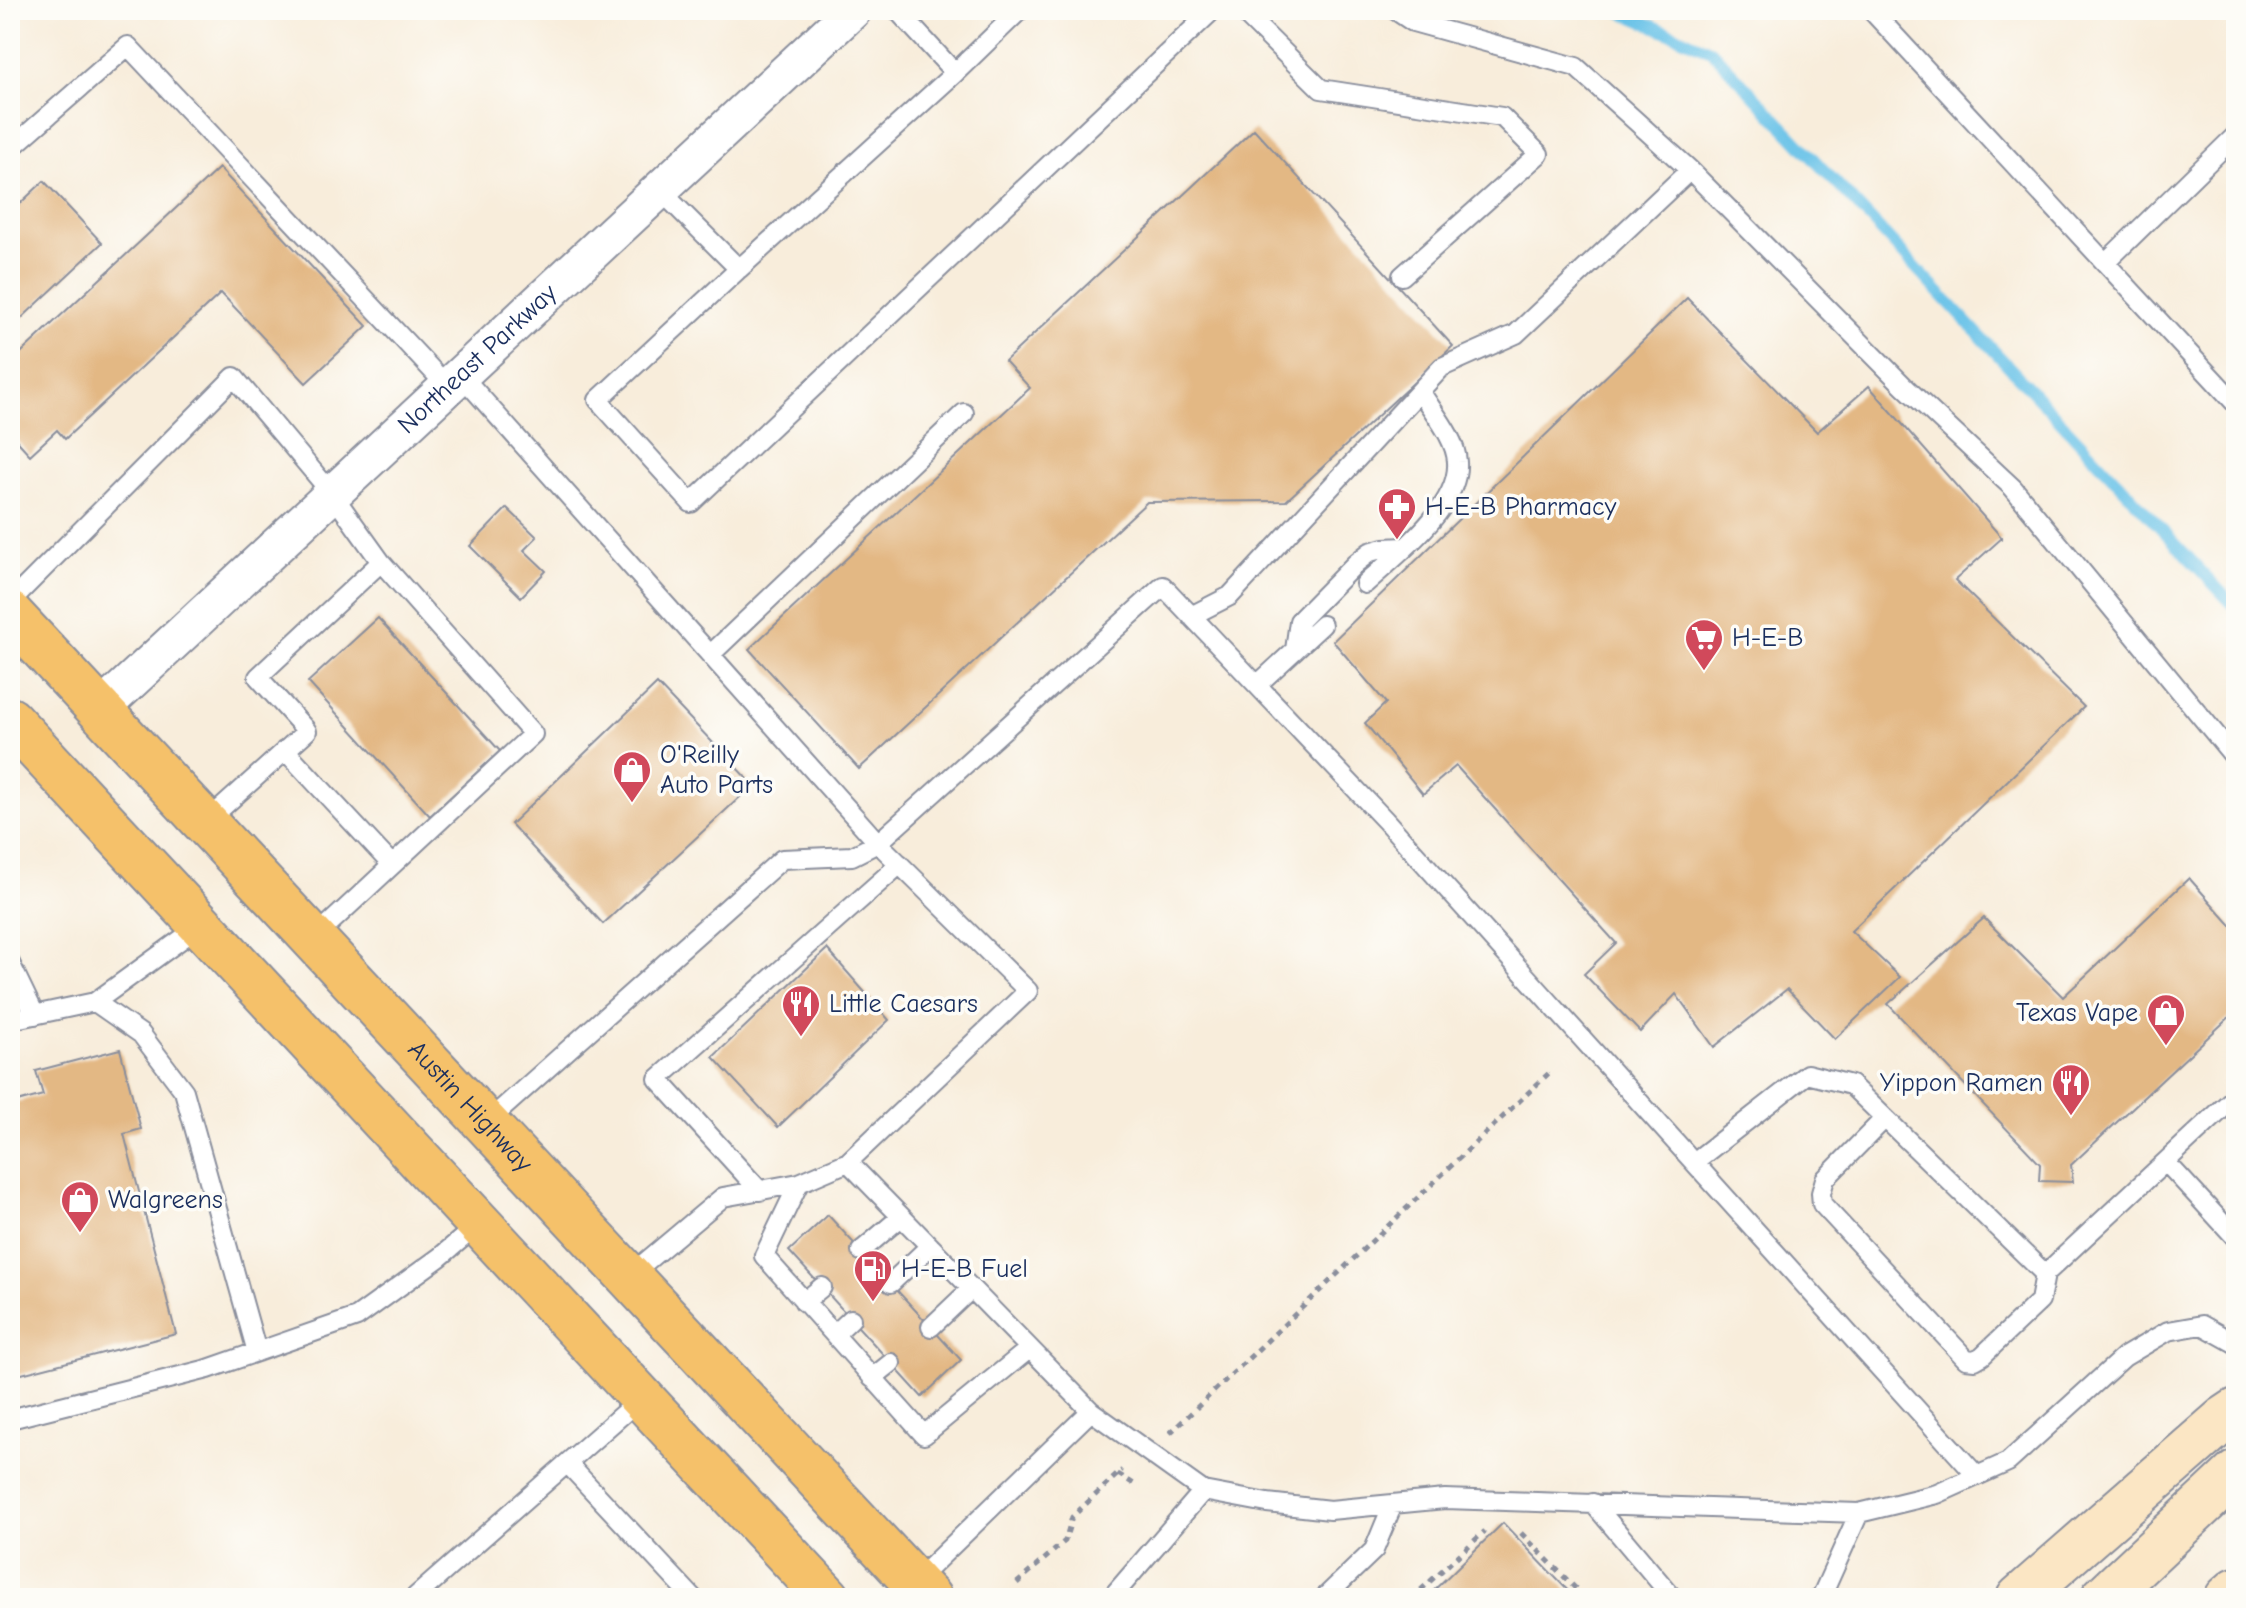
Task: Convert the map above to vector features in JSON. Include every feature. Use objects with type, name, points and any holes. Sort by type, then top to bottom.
[{"type":"main road","name":"Austin Highway","points":[[10,614],[629,1276],[914,1593]]},
{"type":"main road","points":[[10,720],[828,1598]]},
{"type":"main road","points":[[2019,1598],[2230,1415]]},
{"type":"main road","points":[[2103,1598],[2236,1473]]},
{"type":"main road","points":[[2227,1598],[2236,1590]]},
{"type":"street","name":"Northeast Parkway","points":[[101,709],[853,10]]},
{"type":"lane","points":[[897,10],[955,73]]},
{"type":"lane","points":[[1020,10],[598,400],[691,503],[1213,10]]},
{"type":"lane","points":[[1241,10],[1321,89],[1502,117],[1539,154],[1402,276]]},
{"type":"lane","points":[[1395,10],[1413,22],[1576,67],[1690,170],[1904,386],[2013,488],[2236,759]]},
{"type":"lane","points":[[1871,10],[2236,404]]},
{"type":"lane","points":[[10,149],[128,46],[454,381],[711,654],[878,843],[1028,991],[848,1162],[799,1183],[723,1197],[629,1276]]},
{"type":"lane","points":[[2106,262],[2236,135]]},
{"type":"lane","points":[[1191,616],[1230,596],[1442,367],[1516,334],[1690,170]]},
{"type":"lane","points":[[660,190],[739,269]]},
{"type":"lane","points":[[10,602],[234,377],[333,495],[381,562],[533,734],[314,938]]},
{"type":"lane","points":[[1365,584],[1425,528],[1444,503],[1455,481],[1457,461],[1448,436],[1420,391]]},
{"type":"lane","points":[[711,654],[964,413]]},
{"type":"lane","points":[[1295,650],[1299,621],[1356,563],[1370,552],[1405,547]]},
{"type":"lane","points":[[206,822],[307,731],[258,677],[381,562]]},
{"type":"lane","points":[[486,1123],[782,859],[852,856],[878,843],[1163,586],[1385,820],[1977,1476]]},
{"type":"lane","points":[[1257,685],[1322,625]]},
{"type":"lane","points":[[285,750],[392,865]]},
{"type":"lane","points":[[760,1191],[658,1079],[900,864]]},
{"type":"lane","points":[[10,1020],[95,1002],[201,925]]},
{"type":"lane","points":[[10,963],[35,1015]]},
{"type":"lane","points":[[95,1002],[141,1034],[184,1091],[257,1352]]},
{"type":"lane","points":[[1694,1162],[1807,1074],[1851,1085],[2045,1274]]},
{"type":"lane","points":[[1885,1118],[1825,1179],[1822,1204],[1966,1359],[1975,1360],[2040,1301],[2045,1274],[2236,1096]]},
{"type":"lane","points":[[848,1162],[1091,1411],[1203,1491],[1267,1503],[1330,1510],[1445,1499],[1859,1513],[1937,1494],[2008,1462],[2124,1357],[2168,1331],[2202,1325],[2236,1344]]},
{"type":"lane","points":[[2166,1162],[2236,1238]]},
{"type":"lane","points":[[799,1183],[764,1256],[924,1435],[1029,1349]]},
{"type":"lane","points":[[861,1251],[901,1217]]},
{"type":"lane","points":[[10,1419],[208,1369],[357,1317],[440,1257],[479,1224]]},
{"type":"lane","points":[[891,1283],[930,1246]]},
{"type":"lane","points":[[804,1302],[822,1287]]},
{"type":"lane","points":[[931,1327],[971,1289]]},
{"type":"lane","points":[[835,1334],[851,1319]]},
{"type":"lane","points":[[872,1378],[891,1363]]},
{"type":"lane","points":[[414,1598],[641,1398]]},
{"type":"lane","points":[[914,1593],[1091,1411]]},
{"type":"lane","points":[[568,1464],[693,1598]]},
{"type":"lane","points":[[1111,1598],[1203,1491]]},
{"type":"lane","points":[[1593,1503],[1673,1598]]},
{"type":"lane","points":[[1324,1598],[1374,1550],[1393,1504]]},
{"type":"lane","points":[[1819,1598],[1859,1513]]},
{"type":"path","points":[[1166,1437],[1549,1073]]},
{"type":"path","points":[[1017,1583],[1065,1541],[1072,1517],[1122,1470]]},
{"type":"path","points":[[1412,1598],[1492,1525]]},
{"type":"path","points":[[1515,1527],[1585,1598]]},
{"type":"building","points":[[1254,129],[1453,346],[1286,501],[1147,502],[859,769],[749,649],[1030,388],[1005,361]]},
{"type":"building","points":[[219,168],[367,326],[306,383],[221,293],[65,439],[57,430],[30,455],[10,433],[10,363]]},
{"type":"building","points":[[44,181],[102,243],[10,329],[10,213]]},
{"type":"building","name":"H-E-B","points":[[1687,298],[1817,432],[1869,386],[2002,538],[1955,580],[2084,707],[1851,931],[1900,977],[1835,1039],[1787,989],[1714,1047],[1676,994],[1640,1032],[1584,974],[1616,943],[1456,766],[1423,794],[1365,723],[1386,703],[1333,641]]},
{"type":"building","points":[[507,508],[537,537],[524,550],[546,571],[521,597],[470,546]]},
{"type":"building","points":[[378,618],[500,751],[430,816],[308,682]]},
{"type":"building","name":"O'Reilly Auto Parts","points":[[657,684],[753,785],[603,924],[511,824]]},
{"type":"building","points":[[2189,878],[2236,931],[2236,1011],[2071,1165],[2073,1182],[2039,1181],[2040,1164],[1888,1004],[1984,918],[2063,997]]},
{"type":"building","name":"Little Caesars","points":[[827,949],[889,1020],[778,1127],[713,1057]]},
{"type":"building","name":"Walgreens","points":[[120,1049],[141,1129],[124,1134],[176,1334],[10,1377],[10,1104],[43,1095],[36,1071]]},
{"type":"building","name":"H-E-B Fuel","points":[[828,1215],[961,1360],[922,1397],[789,1251]]},
{"type":"building","points":[[1503,1523],[1575,1598],[1426,1598]]},
{"type":"waterway","points":[[1616,10],[1712,51],[2236,608]]},
{"type":"place","name":"H-E-B Pharmacy","points":[[1397,541]]},
{"type":"place","name":"H-E-B","points":[[1704,672]]},
{"type":"place","name":"O'Reilly Auto Parts","points":[[632,804]]},
{"type":"place","name":"Little Caesars","points":[[801,1038]]},
{"type":"place","name":"Texas Vape","points":[[2166,1047]]},
{"type":"place","name":"Yippon Ramen","points":[[2071,1117]]},
{"type":"place","name":"Walgreens","points":[[80,1234]]},
{"type":"place","name":"H-E-B Fuel","points":[[873,1303]]}]
